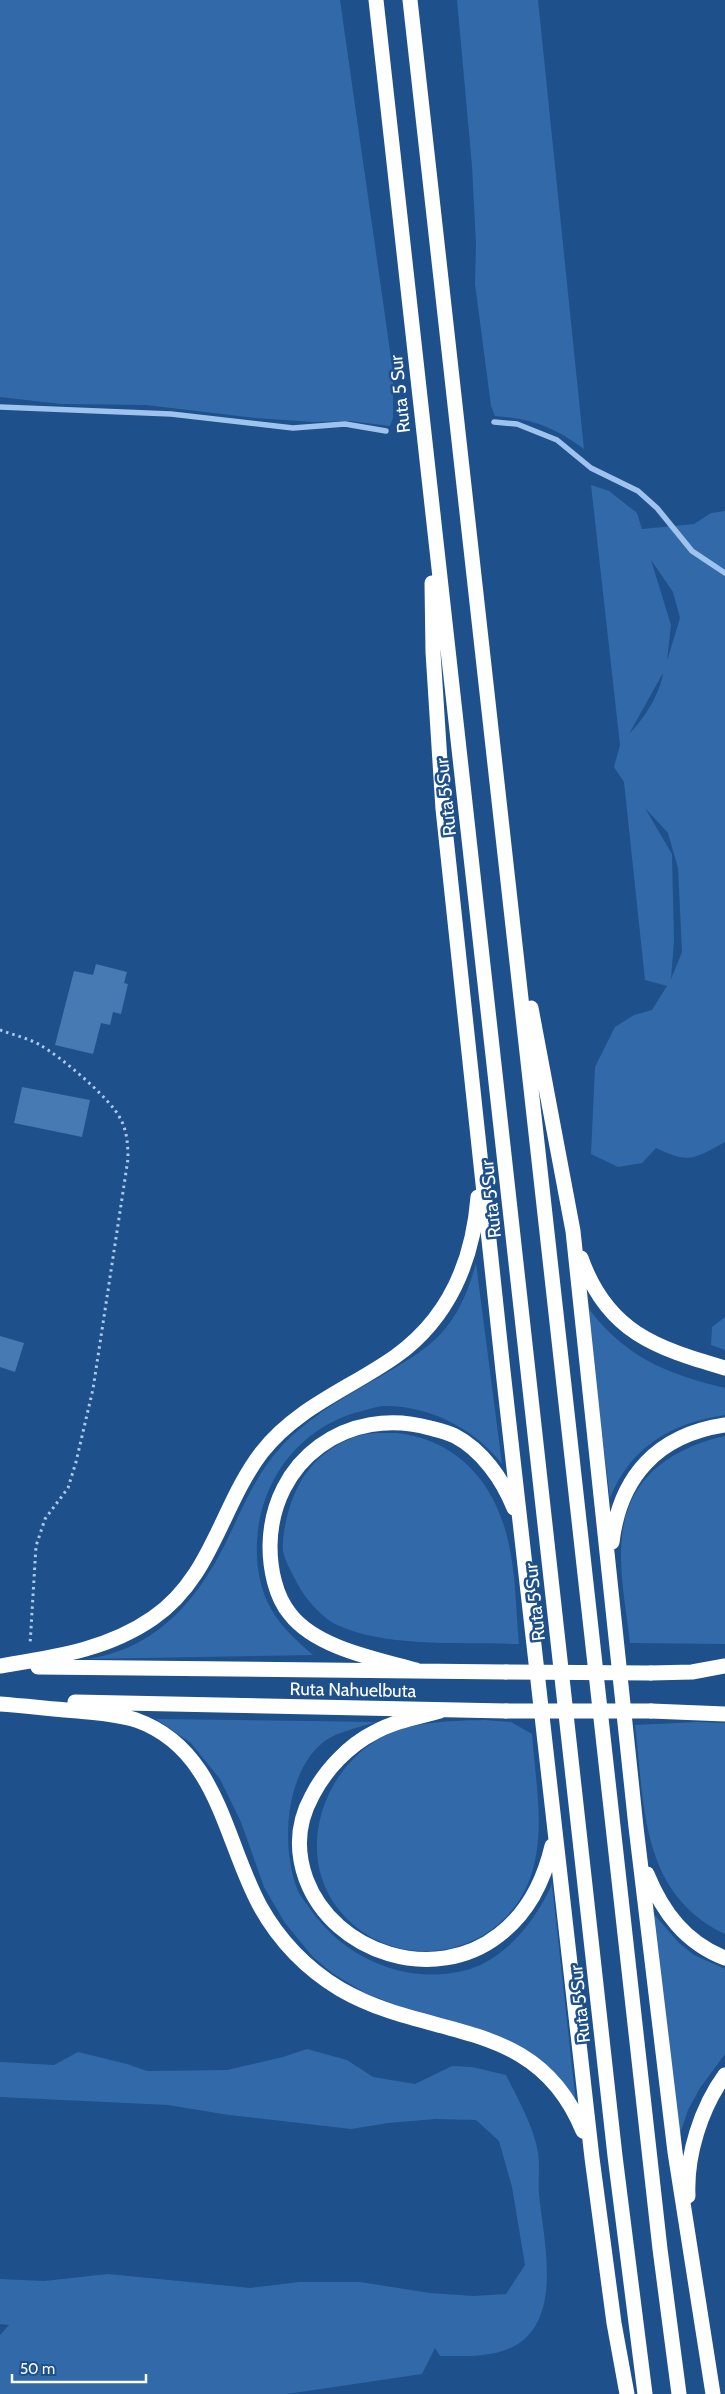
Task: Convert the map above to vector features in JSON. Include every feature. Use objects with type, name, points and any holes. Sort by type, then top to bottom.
[{"type":"highway","name":"Ruta 5 Sur","points":[[376,0],[614,2147],[645,2394]]},
{"type":"highway","points":[[410,0],[660,2249],[679,2394]]},
{"type":"highway","points":[[431,499],[433,652],[440,762],[480,1163],[592,2158],[614,2323],[627,2394]]},
{"type":"highway","points":[[515,943],[543,1062],[573,1231],[577,1248],[591,1282],[601,1298],[624,1324],[652,1344],[725,1368]]},
{"type":"highway","points":[[0,1666],[89,1649],[123,1636],[154,1617],[180,1595],[199,1570],[247,1472],[263,1450],[303,1413],[396,1356],[437,1316],[460,1280],[466,1260],[477,1206],[480,1163]]},
{"type":"highway","points":[[573,1231],[636,1827],[675,2152],[713,2394]]},
{"type":"highway","points":[[416,1670],[365,1656],[326,1642],[305,1628],[290,1614],[274,1579],[270,1560],[270,1538],[276,1508],[285,1484],[294,1470],[320,1445],[358,1427],[379,1422],[420,1425],[455,1436],[471,1447],[498,1477],[508,1493],[520,1522]]},
{"type":"highway","points":[[609,1579],[614,1525],[618,1507],[629,1483],[640,1468],[654,1455],[682,1437],[725,1425]]},
{"type":"highway","name":"Ruta Nahuelbuta","points":[[0,1666],[315,1671],[416,1670],[651,1673],[692,1672],[725,1666]]},
{"type":"highway","name":"Ruta Nahuelbuta","points":[[0,1700],[440,1710],[705,1711],[725,1714]]},
{"type":"highway","points":[[0,1704],[118,1715],[151,1727],[167,1738],[198,1769],[212,1789],[259,1904],[295,1953],[323,1978],[359,1998],[399,2013],[503,2044],[524,2056],[545,2071],[575,2110],[592,2158]]},
{"type":"highway","points":[[440,1710],[392,1724],[374,1732],[356,1744],[322,1778],[306,1806],[299,1837],[302,1868],[315,1898],[335,1923],[360,1942],[390,1955],[430,1959],[454,1956],[470,1951],[499,1935],[524,1909],[542,1879],[552,1846],[554,1829]]},
{"type":"highway","points":[[636,1827],[647,1873],[665,1910],[684,1934],[712,1953],[725,1958]]},
{"type":"highway","points":[[692,2260],[688,2191],[692,2151],[708,2102],[725,2075]]},
{"type":"path","points":[[0,1030],[39,1044],[55,1055],[110,1104],[121,1118],[127,1138],[128,1159],[93,1389],[84,1427],[68,1488],[45,1519],[36,1546],[29,1661]]},
{"type":"shaded area","points":[[0,0],[340,0],[393,372],[393,418],[390,426],[350,421],[313,422],[255,418],[146,405],[61,404],[0,397]]},
{"type":"shaded area","points":[[457,0],[538,0],[584,449],[563,435],[542,425],[520,419],[495,416],[491,406],[475,284],[476,245],[472,166]]},
{"type":"shaded area","points":[[591,485],[609,491],[637,513],[642,529],[694,524],[711,513],[725,511],[725,1142],[698,1156],[684,1158],[656,1148],[642,1163],[618,1167],[591,1154],[595,1067],[615,1027],[634,1015],[652,1010],[667,986],[645,980],[624,782],[614,767],[620,745]],"holes":[[[651,560],[673,592],[680,618],[667,661],[671,625]],[[663,673],[659,689],[650,706],[629,734]],[[645,808],[668,833],[678,868],[682,952],[671,979],[674,940],[672,854]]]},
{"type":"shaded area","points":[[476,1263],[502,1464],[491,1451],[465,1430],[434,1415],[417,1410],[383,1406],[354,1413],[334,1421],[315,1432],[299,1446],[274,1479],[265,1499],[257,1541],[259,1575],[270,1607],[284,1627],[313,1655],[86,1659],[111,1654],[134,1645],[154,1633],[189,1601],[216,1560],[257,1479],[272,1457],[292,1436],[316,1416],[409,1359],[434,1341],[457,1311],[468,1288]]},
{"type":"shaded area","points":[[586,1305],[615,1338],[647,1360],[684,1376],[725,1388],[725,1415],[688,1424],[656,1440],[629,1464],[610,1498]]},
{"type":"shaded area","points":[[725,1317],[725,1350],[711,1345],[712,1327]]},
{"type":"shaded area","points":[[396,1433],[418,1437],[456,1455],[484,1485],[495,1503],[509,1545],[519,1644],[425,1642],[377,1637],[355,1632],[335,1624],[323,1616],[298,1585],[285,1558],[283,1536],[290,1506],[302,1480],[319,1458],[343,1442],[367,1434]]},
{"type":"shaded area","points":[[725,1436],[725,1644],[630,1643],[623,1586],[621,1543],[628,1510],[635,1493],[658,1466],[673,1456],[707,1441]]},
{"type":"shaded area","points":[[156,1719],[376,1722],[346,1731],[320,1745],[309,1758],[300,1774],[291,1801],[288,1829],[290,1861],[298,1891],[325,1928],[342,1943],[361,1955],[381,1965],[403,1971],[447,1974],[470,1969],[484,1963],[509,1946],[529,1923],[552,1884],[576,2104],[480,2029],[399,2006],[365,1993],[332,1973],[313,1957],[285,1923],[264,1887],[241,1822],[220,1779],[191,1743]]},
{"type":"shaded area","points":[[484,1720],[511,1722],[532,1734],[539,1819],[537,1853],[533,1869],[520,1899],[501,1922],[476,1939],[448,1949],[419,1951],[390,1946],[363,1932],[339,1910],[326,1888],[318,1865],[317,1841],[321,1817],[329,1794],[341,1773],[357,1755],[377,1740],[389,1734],[429,1723]]},
{"type":"shaded area","points":[[697,1722],[725,1723],[725,1934],[697,1917],[676,1896],[662,1871],[652,1845],[645,1816],[641,1786],[635,1725]]},
{"type":"shaded area","points":[[652,1912],[679,1943],[694,1955],[725,1969],[725,2054],[700,2088],[688,2110],[679,2137]]},
{"type":"shaded area","points":[[307,2049],[347,2060],[373,2077],[415,2084],[452,2066],[472,2067],[506,2075],[529,2122],[539,2157],[539,2194],[547,2274],[541,2314],[532,2331],[518,2344],[509,2349],[490,2354],[440,2356],[435,2348],[422,2374],[287,2394],[0,2394],[0,2335],[9,2325],[0,2324],[0,2279],[44,2281],[108,2274],[250,2288],[299,2282],[360,2282],[430,2293],[474,2296],[506,2294],[525,2265],[512,2187],[499,2141],[476,2120],[436,2119],[388,2123],[351,2129],[229,2115],[168,2105],[0,2097],[0,2062],[54,2065],[78,2052],[147,2071],[227,2070],[283,2057]]},
{"type":"building","points":[[96,964],[127,972],[124,983],[128,984],[121,1014],[113,1012],[110,1025],[101,1023],[93,1054],[55,1045],[74,971],[93,975]]},
{"type":"building","points":[[22,1087],[90,1100],[82,1137],[14,1123]]},
{"type":"building","points":[[0,1336],[24,1343],[15,1372],[0,1367]]},
{"type":"waterway","points":[[0,407],[171,414],[293,428],[345,424],[386,431]]},
{"type":"waterway","points":[[494,422],[517,424],[557,440],[591,468],[638,491],[657,508],[692,551],[725,573]]}]
